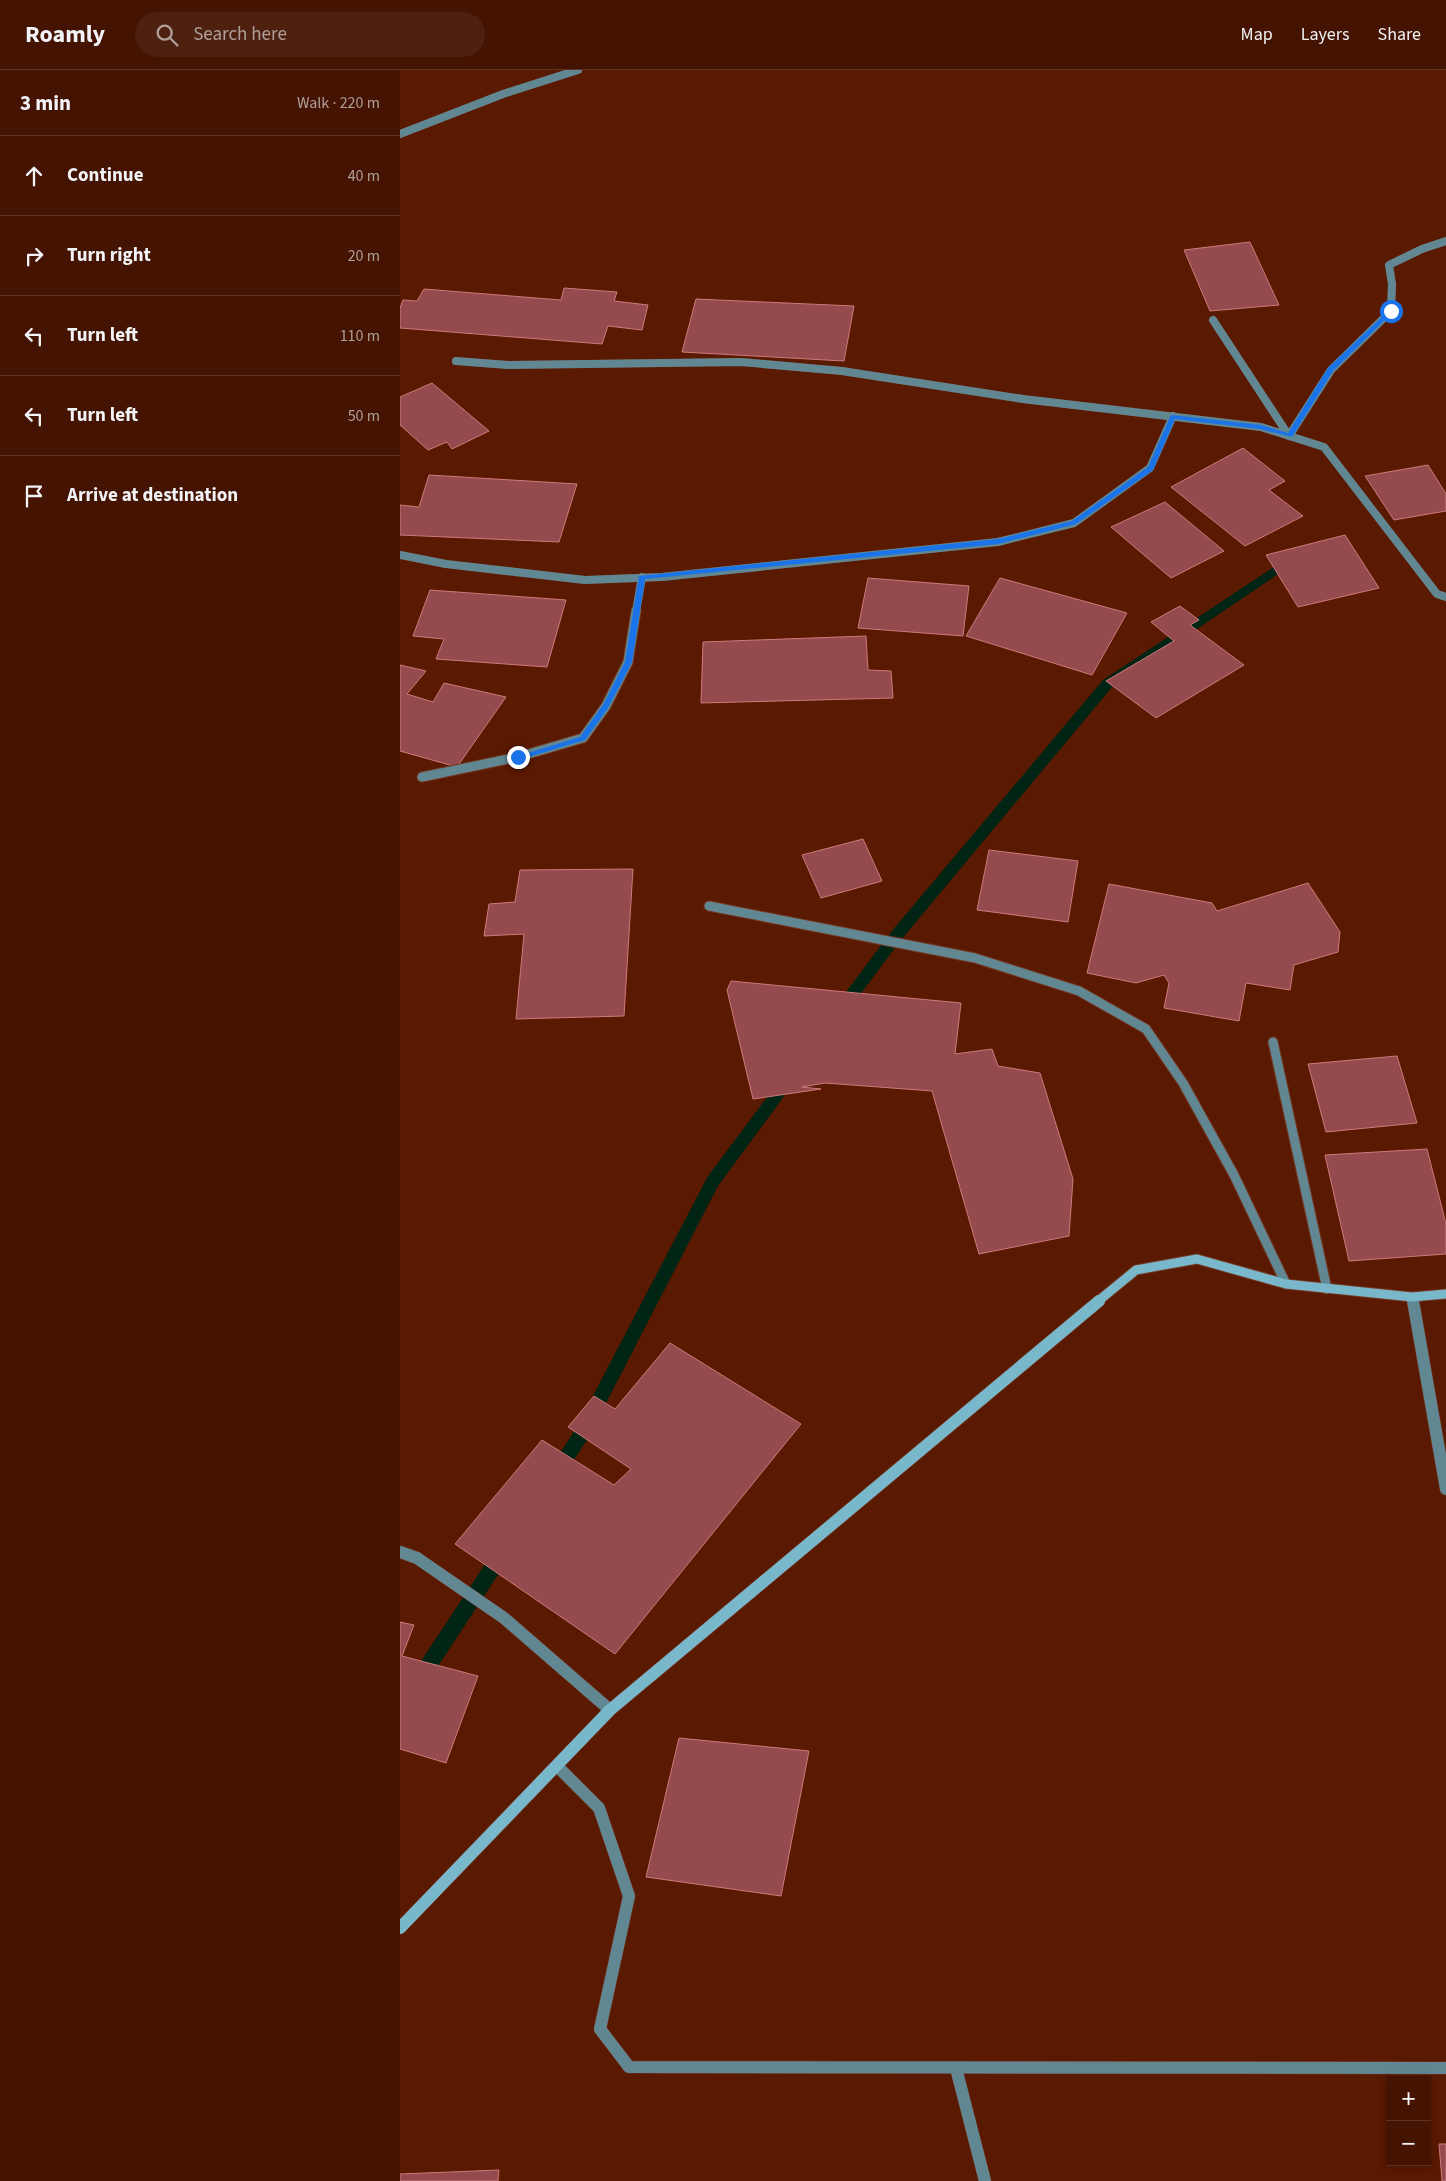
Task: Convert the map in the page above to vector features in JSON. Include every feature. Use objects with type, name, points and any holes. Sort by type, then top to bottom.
[{"type":"street","points":[[400,134],[503,94],[578,70]]},
{"type":"street","points":[[1289,436],[1331,370],[1391,311],[1392,284],[1389,265],[1422,249],[1446,241]]},
{"type":"street","points":[[1213,320],[1289,436]]},
{"type":"street","points":[[456,361],[508,366],[741,362],[842,371],[1023,399],[1261,427],[1324,447],[1437,594],[1446,597]]},
{"type":"street","points":[[400,555],[446,564],[584,580],[642,577],[998,542],[1074,523],[1150,468],[1173,416]]},
{"type":"street","points":[[422,777],[518,757],[583,738],[606,706],[628,662],[642,577]]},
{"type":"street","points":[[709,906],[975,958],[1079,991],[1146,1028],[1183,1083],[1229,1166],[1286,1284]]},
{"type":"street","points":[[1273,1042],[1328,1289]]},
{"type":"street","points":[[400,1928],[610,1710],[1136,1270],[1197,1259],[1286,1284],[1412,1297],[1446,1294]]},
{"type":"street","points":[[1412,1297],[1446,1489]]},
{"type":"street","points":[[400,1552],[417,1558],[504,1618],[610,1710]]},
{"type":"street","points":[[557,1766],[599,1808],[629,1896],[600,2029],[629,2067],[1446,2068]]},
{"type":"street","points":[[956,2068],[985,2181]]},
{"type":"building","points":[[1250,242],[1279,305],[1210,311],[1184,250]]},
{"type":"building","points":[[564,288],[617,292],[614,301],[648,305],[642,330],[608,326],[602,344],[400,328],[400,308],[403,300],[417,301],[424,289],[561,300]]},
{"type":"building","points":[[696,299],[854,306],[844,361],[682,352]]},
{"type":"building","points":[[432,383],[489,431],[452,449],[447,442],[428,450],[400,425],[400,397]]},
{"type":"building","points":[[1243,448],[1285,481],[1269,490],[1303,516],[1245,546],[1171,487]]},
{"type":"building","points":[[1428,465],[1446,494],[1446,511],[1394,520],[1365,476]]},
{"type":"building","points":[[429,475],[577,484],[559,542],[400,535],[400,505],[419,507]]},
{"type":"building","points":[[1165,502],[1224,551],[1171,578],[1111,527]]},
{"type":"building","points":[[1345,535],[1379,588],[1298,607],[1266,555]]},
{"type":"building","points":[[868,578],[969,586],[963,636],[858,628]]},
{"type":"building","points":[[1000,578],[1127,613],[1092,675],[966,636]]},
{"type":"building","points":[[430,590],[566,600],[547,667],[436,659],[444,639],[413,636]]},
{"type":"building","points":[[1180,606],[1199,620],[1190,625],[1244,665],[1156,718],[1106,681],[1174,641],[1151,622]]},
{"type":"building","points":[[866,636],[868,670],[891,671],[893,698],[701,703],[703,642]]},
{"type":"building","points":[[400,665],[426,671],[407,694],[433,702],[444,683],[506,697],[457,767],[400,751]]},
{"type":"building","points":[[863,839],[882,881],[821,898],[802,855]]},
{"type":"building","points":[[989,850],[1078,861],[1068,922],[977,910]]},
{"type":"building","points":[[633,869],[624,1016],[516,1019],[524,934],[484,936],[489,904],[515,902],[520,870]]},
{"type":"building","points":[[1308,883],[1340,932],[1338,952],[1294,965],[1290,990],[1246,983],[1239,1021],[1164,1008],[1169,983],[1164,975],[1136,983],[1087,973],[1109,884],[1212,903],[1217,911]]},
{"type":"building","points":[[731,981],[961,1003],[955,1054],[992,1049],[998,1066],[1040,1073],[1073,1179],[1069,1236],[979,1254],[932,1091],[825,1083],[802,1087],[821,1089],[753,1099],[727,990]]},
{"type":"building","points":[[1397,1056],[1417,1123],[1326,1132],[1308,1064]]},
{"type":"building","points":[[1427,1149],[1446,1224],[1446,1254],[1349,1261],[1325,1155]]},
{"type":"building","points":[[670,1343],[801,1424],[615,1654],[455,1544],[542,1440],[614,1485],[631,1469],[568,1427],[594,1396],[615,1409]]},
{"type":"building","points":[[400,1622],[414,1625],[402,1656],[478,1676],[446,1763],[400,1749]]},
{"type":"building","points":[[679,1738],[809,1751],[781,1896],[646,1877]]},
{"type":"building","points":[[1439,2144],[1446,2144],[1446,2181],[1442,2181]]},
{"type":"building","points":[[499,2170],[498,2181],[400,2181],[400,2174]]},
{"type":"waterway","points":[[842,1008],[896,936],[1108,683],[1292,559]]},
{"type":"waterway","points":[[556,1473],[581,1435],[713,1181],[788,1080]]},
{"type":"waterway","points":[[400,1709],[503,1552]]},
{"type":"route","points":[[518,757],[583,738],[606,706],[628,662],[642,577],[662,577],[806,560],[998,542],[1074,523],[1150,468],[1173,416],[1261,427],[1289,436],[1331,370],[1391,311]]}]
